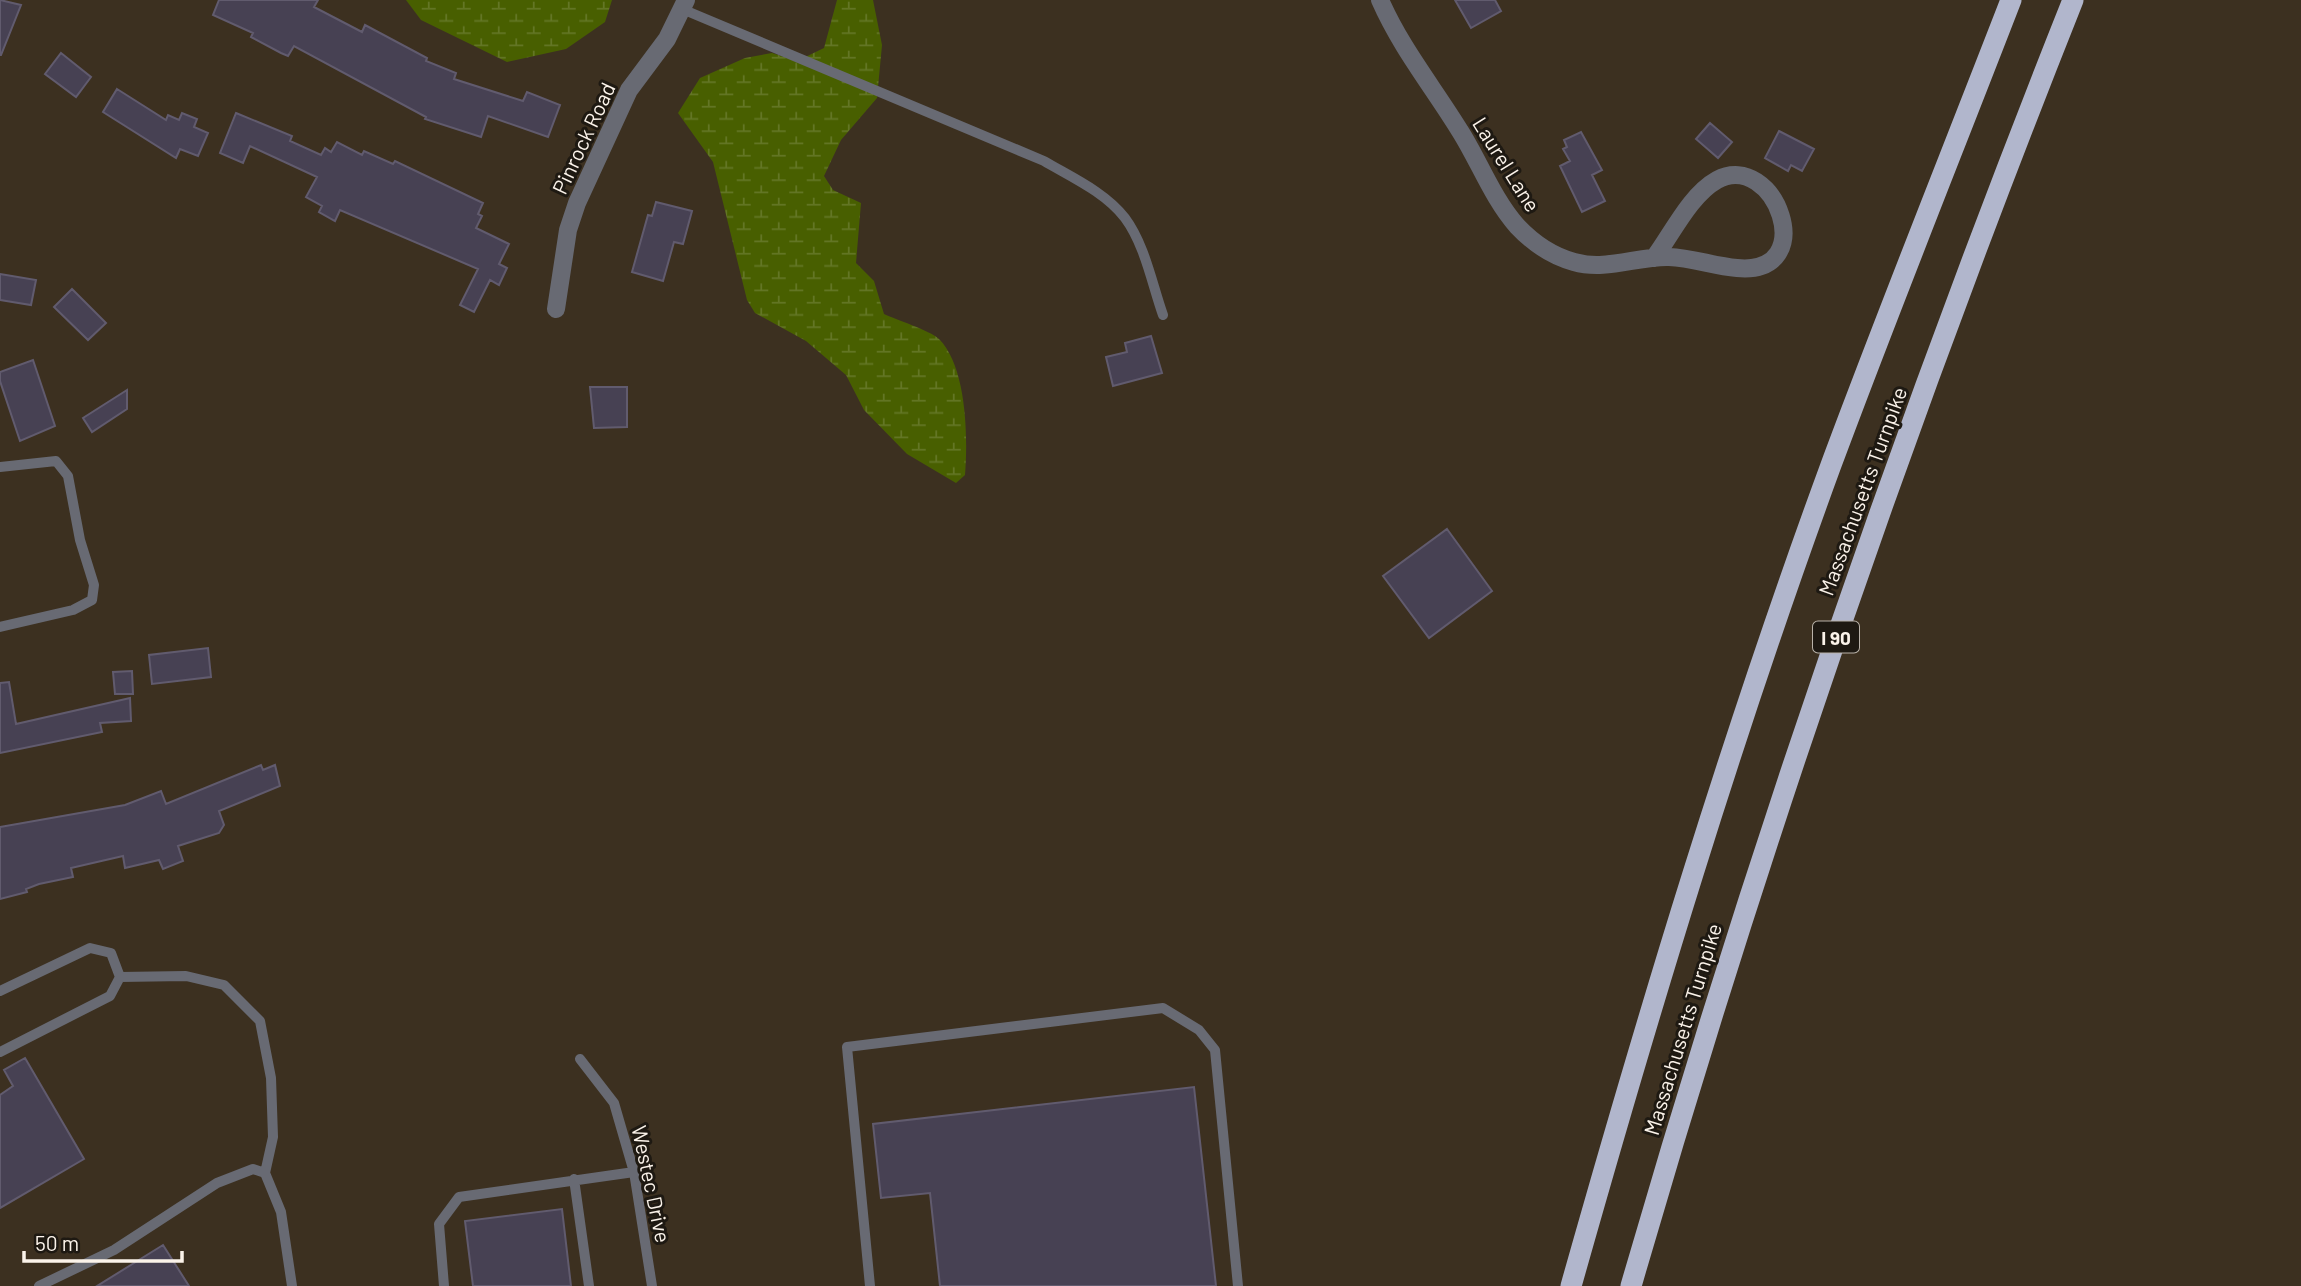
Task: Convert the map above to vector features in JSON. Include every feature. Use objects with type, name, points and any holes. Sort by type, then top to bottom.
[{"type":"highway","name":"Massachusetts Turnpike","points":[[1571,1286],[1633,1066],[1728,761],[1831,466],[2011,0]]},
{"type":"highway","name":"Massachusetts Turnpike","points":[[1631,1286],[1724,971],[1797,748],[1884,498],[2002,177],[2073,0]]},
{"type":"street","name":"Laurel Lane","points":[[1380,0],[1398,39],[1460,130],[1505,210],[1526,235],[1551,253],[1577,263],[1609,264],[1676,258],[1740,269],[1774,259],[1784,237],[1779,209],[1772,195],[1756,181],[1736,176],[1717,181],[1696,199],[1654,258]]},
{"type":"street","name":"Pinrock Road","points":[[556,309],[568,230],[577,203],[629,90],[667,39],[684,4]]},
{"type":"lane","points":[[684,4],[1044,161],[1097,192],[1125,218],[1142,253],[1163,315]]},
{"type":"lane","points":[[0,467],[57,461],[68,476],[80,540],[94,585],[92,600],[73,610],[0,627]]},
{"type":"lane","points":[[0,991],[90,948],[111,953],[120,977],[110,996],[0,1052]]},
{"type":"lane","points":[[120,977],[186,976],[224,985],[260,1021],[272,1101],[273,1137],[265,1173],[281,1212],[292,1286]]},
{"type":"lane","points":[[870,1286],[847,1047],[1163,1008],[1199,1030],[1215,1050],[1238,1286]]},
{"type":"lane","name":"Westec Drive","points":[[580,1059],[614,1103],[634,1172],[652,1286]]},
{"type":"lane","points":[[39,1286],[114,1250],[217,1183],[253,1169],[265,1173]]},
{"type":"lane","points":[[444,1286],[439,1224],[459,1197],[634,1172]]},
{"type":"lane","points":[[574,1179],[589,1286]]},
{"type":"green space","points":[[406,0],[612,0],[605,22],[566,49],[507,62],[421,20]]},
{"type":"green space","points":[[837,0],[873,0],[882,45],[877,98],[841,140],[824,176],[833,190],[861,203],[856,263],[874,281],[884,314],[939,339],[955,367],[964,404],[966,442],[965,475],[956,483],[907,454],[864,410],[846,375],[806,341],[755,313],[747,300],[713,162],[678,113],[700,78],[745,58],[772,53],[797,61],[824,48]]},
{"type":"building","points":[[0,0],[21,5],[1,55],[0,55]]},
{"type":"building","points":[[219,0],[318,0],[314,7],[362,32],[365,25],[427,58],[426,61],[456,73],[454,79],[523,101],[527,92],[560,105],[548,137],[488,116],[481,137],[425,119],[426,117],[294,46],[288,56],[281,53],[251,37],[253,33],[213,15]]},
{"type":"building","points":[[1455,0],[1495,0],[1501,11],[1471,28]]},
{"type":"building","points":[[61,53],[91,77],[76,97],[45,74]]},
{"type":"building","points":[[117,89],[166,120],[168,115],[179,120],[182,113],[197,119],[194,127],[208,133],[198,156],[180,149],[176,158],[103,112]]},
{"type":"building","points":[[236,113],[292,136],[290,141],[321,155],[325,148],[331,152],[337,142],[362,155],[364,151],[393,164],[395,161],[483,203],[478,214],[482,216],[476,228],[509,244],[499,264],[507,268],[499,285],[490,280],[474,312],[460,305],[478,269],[340,210],[335,221],[319,212],[322,206],[306,197],[317,177],[250,146],[243,163],[220,153]]},
{"type":"building","points":[[1710,123],[1732,142],[1718,158],[1696,139]]},
{"type":"building","points":[[1779,131],[1814,149],[1802,171],[1791,165],[1788,171],[1765,158]]},
{"type":"building","points":[[1581,132],[1602,170],[1592,175],[1605,201],[1582,212],[1560,166],[1570,161],[1563,149],[1567,147],[1564,140]]},
{"type":"building","points":[[656,202],[692,211],[683,244],[674,242],[663,281],[632,272],[648,215],[652,216]]},
{"type":"building","points":[[0,274],[36,280],[31,305],[0,300]]},
{"type":"building","points":[[72,289],[106,323],[88,340],[54,307]]},
{"type":"building","points":[[1151,336],[1162,373],[1113,386],[1106,357],[1127,352],[1125,343]]},
{"type":"building","points":[[33,360],[55,426],[20,441],[0,381],[0,372]]},
{"type":"building","points":[[590,387],[627,387],[627,427],[594,428]]},
{"type":"building","points":[[127,390],[127,409],[92,432],[83,418]]},
{"type":"building","points":[[1447,529],[1492,591],[1429,638],[1383,576]]},
{"type":"building","points":[[208,648],[211,677],[152,684],[149,655]]},
{"type":"building","points":[[132,671],[133,694],[115,694],[113,672]]},
{"type":"building","points":[[9,682],[16,724],[130,698],[131,721],[100,723],[102,732],[0,753],[0,683]]},
{"type":"building","points":[[261,765],[263,770],[275,765],[280,786],[219,811],[224,825],[219,833],[178,846],[183,861],[163,869],[159,860],[125,868],[123,856],[71,868],[73,877],[39,884],[26,889],[27,892],[0,899],[0,827],[125,805],[161,791],[166,804]]},
{"type":"building","points":[[25,1058],[84,1159],[0,1208],[0,1095],[13,1086],[4,1070]]},
{"type":"building","points":[[1194,1087],[1216,1286],[940,1286],[930,1193],[881,1198],[873,1124]]},
{"type":"building","points":[[562,1209],[571,1286],[473,1286],[465,1221]]},
{"type":"building","points":[[163,1245],[189,1286],[97,1286]]}]
